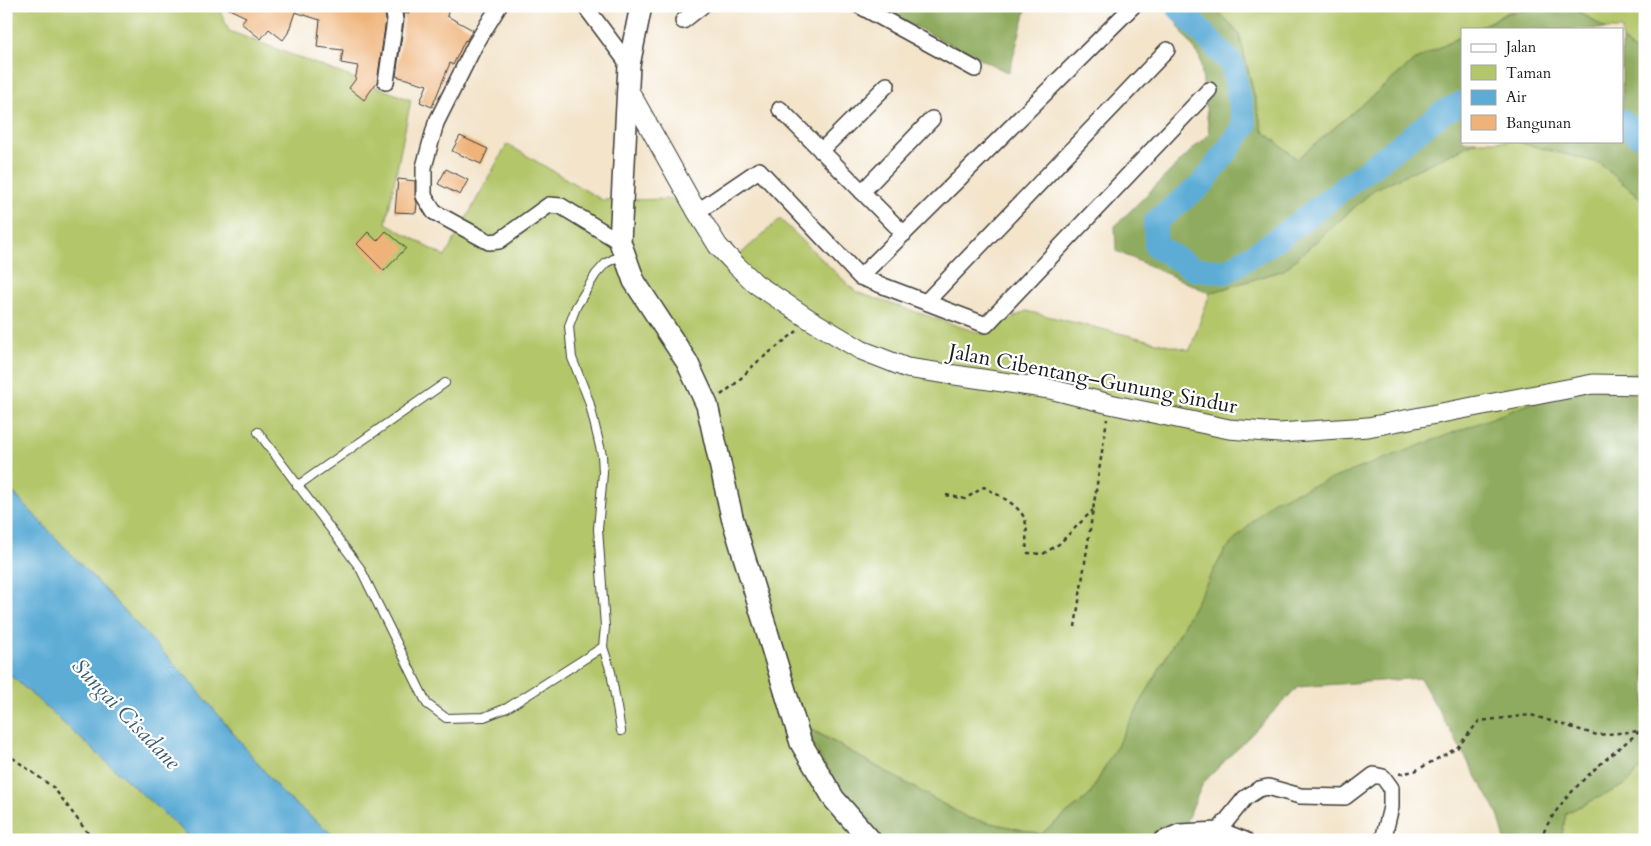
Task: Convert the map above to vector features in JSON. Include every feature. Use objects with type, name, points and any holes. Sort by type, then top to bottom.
[{"type":"main road","points":[[641,6],[628,65],[622,248],[634,281],[687,362],[707,405],[732,516],[801,743],[834,799],[870,840]]},
{"type":"street","points":[[386,82],[395,20],[393,6]]},
{"type":"street","points":[[499,6],[475,45],[436,124],[424,167],[424,196],[434,212],[489,242],[499,241],[549,206],[561,206],[622,248]]},
{"type":"street","points":[[585,6],[628,65]]},
{"type":"street","points":[[683,21],[702,6]]},
{"type":"street","points":[[860,6],[975,69]]},
{"type":"street","points":[[860,278],[1133,6]]},
{"type":"street","points":[[926,302],[1167,50]]},
{"type":"street","points":[[821,151],[887,84]]},
{"type":"street","name":"Jalan Cibentang–Gunung Sindur","points":[[628,89],[697,212],[718,246],[737,266],[756,284],[808,319],[861,350],[907,368],[1050,389],[1110,404],[1229,429],[1279,432],[1368,427],[1593,384],[1645,385]]},
{"type":"street","points":[[697,212],[759,170],[860,278],[986,325],[1209,90]]},
{"type":"street","points":[[780,109],[904,234]]},
{"type":"street","points":[[862,192],[932,119]]},
{"type":"street","points":[[1219,830],[1245,798],[1259,789],[1268,787],[1300,796],[1345,797],[1374,775],[1383,777],[1391,788],[1391,807],[1383,840]]},
{"type":"street","points":[[1161,840],[1179,832],[1219,830],[1245,840]]},
{"type":"lane","points":[[621,731],[611,672],[603,647],[605,627],[598,529],[603,473],[602,455],[589,401],[572,358],[569,326],[576,307],[596,274],[622,248]]},
{"type":"lane","points":[[297,486],[445,382]]},
{"type":"lane","points":[[258,432],[360,568],[427,704],[446,718],[484,717],[506,708],[603,647]]},
{"type":"path","points":[[707,405],[735,384],[756,363],[808,319]]},
{"type":"path","points":[[1075,627],[1110,404]]},
{"type":"path","points":[[946,496],[965,499],[984,486],[1016,506],[1027,524],[1025,542],[1028,552],[1042,554],[1059,544],[1094,509]]},
{"type":"path","points":[[1383,777],[1415,771],[1457,748],[1479,721],[1531,716],[1597,735],[1640,731]]},
{"type":"path","points":[[1541,840],[1545,828],[1576,786],[1645,727]]},
{"type":"path","points":[[6,753],[54,788],[93,840]]},
{"type":"green space","points":[[6,6],[218,6],[229,31],[411,100],[386,223],[445,257],[507,144],[602,200],[690,199],[736,258],[780,219],[856,292],[982,334],[1026,311],[1190,350],[1210,293],[1284,270],[1375,189],[1476,142],[1518,142],[1599,163],[1645,202],[1645,373],[1608,374],[1225,550],[1089,796],[1041,834],[968,818],[804,725],[867,840],[339,840],[283,794],[192,683],[6,485]]},
{"type":"green space","points":[[873,6],[1027,6],[1009,73]]},
{"type":"green space","points":[[1165,6],[1213,6],[1239,34],[1263,131],[1297,159],[1414,61],[1461,37],[1461,142],[1476,142],[1375,189],[1284,270],[1210,293],[1116,251],[1115,226],[1209,133],[1200,58]]},
{"type":"green space","points":[[1213,6],[1560,6],[1508,12],[1478,28],[1461,28],[1461,37],[1414,61],[1297,159],[1263,131],[1239,34]]},
{"type":"green space","points":[[1570,6],[1604,28],[1478,28],[1508,13]]},
{"type":"green space","points":[[1571,6],[1645,6],[1645,59],[1624,42],[1624,28],[1604,28]]},
{"type":"green space","points":[[1624,42],[1645,59],[1645,202],[1599,163],[1518,142],[1624,142]]},
{"type":"green space","points":[[1645,373],[1645,764],[1625,785],[1566,813],[1561,840],[1505,840],[1498,814],[1420,678],[1298,687],[1203,783],[1178,840],[867,840],[803,725],[968,818],[1041,834],[1089,796],[1225,550],[1273,501],[1608,374]]},
{"type":"green space","points":[[6,671],[191,838],[193,840],[6,840]]},
{"type":"green space","points":[[1645,764],[1645,840],[1561,840],[1566,813],[1625,785]]},
{"type":"water","name":"Sungai Cisadane","points":[[6,485],[192,683],[283,794],[339,840],[193,840],[6,671]]},
{"type":"building","points":[[223,6],[370,6],[384,9],[386,20],[377,82],[364,100],[349,88],[355,80],[358,66],[341,63],[343,50],[317,47],[320,20],[295,12],[288,33],[283,40],[269,29],[261,39],[241,23],[246,17]]},
{"type":"building","points":[[406,6],[450,6],[447,16],[473,30],[465,40],[453,65],[450,63],[432,107],[420,102],[427,85],[396,76],[404,21],[403,13],[409,14]]},
{"type":"building","points":[[460,136],[488,149],[481,164],[452,151]]},
{"type":"building","points":[[446,169],[468,180],[460,195],[438,184]]},
{"type":"building","points":[[398,179],[415,181],[416,213],[395,212]]},
{"type":"building","points":[[386,231],[406,248],[384,271],[357,244],[368,232],[377,241]]},
{"type":"waterway","points":[[1177,6],[1232,64],[1245,126],[1202,184],[1155,222],[1156,246],[1194,269],[1226,272],[1276,240],[1443,112],[1461,103]]},
{"type":"waterway","points":[[1624,123],[1634,132],[1645,138]]}]
